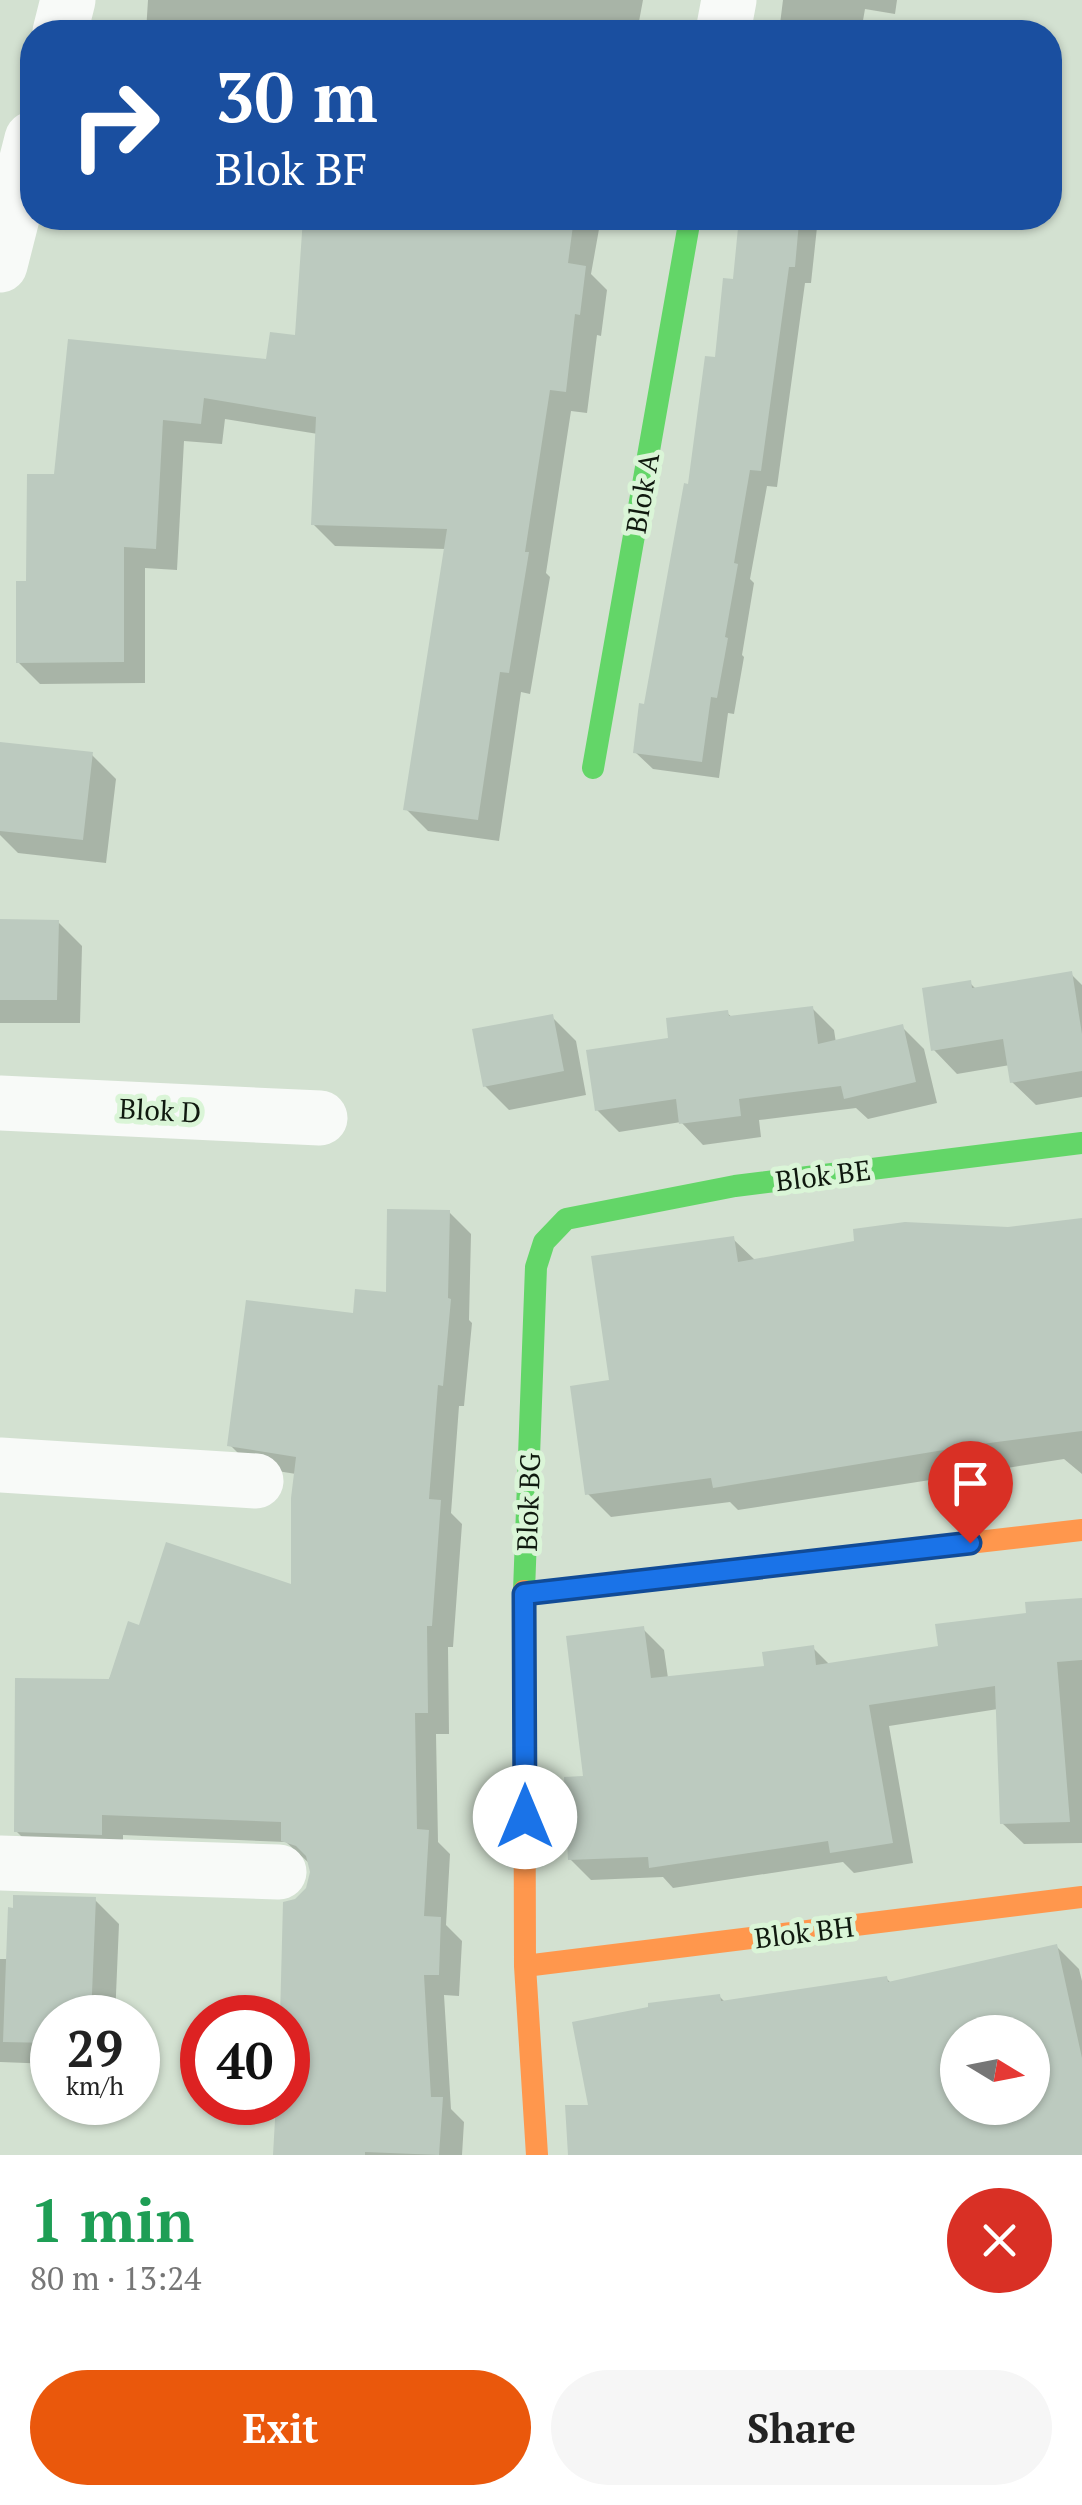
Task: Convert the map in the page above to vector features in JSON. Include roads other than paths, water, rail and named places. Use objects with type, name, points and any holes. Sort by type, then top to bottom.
[{"type":"street","points":[[0,265],[20,186]]},
{"type":"street","name":"Blok A","points":[[593,768],[688,230]]},
{"type":"street","name":"Blok D","points":[[0,1103],[320,1118]]},
{"type":"street","name":"Blok BE","points":[[566,1219],[735,1186],[1082,1143]]},
{"type":"street","name":"Blok BG","points":[[537,2155],[525,1966],[524,1594],[536,1267],[544,1242],[566,1219]]},
{"type":"street","points":[[0,1465],[256,1481]]},
{"type":"street","points":[[524,1594],[1082,1530]]},
{"type":"street","points":[[0,1863],[278,1872]]},
{"type":"street","name":"Blok BH","points":[[525,1966],[1082,1898]]}]
